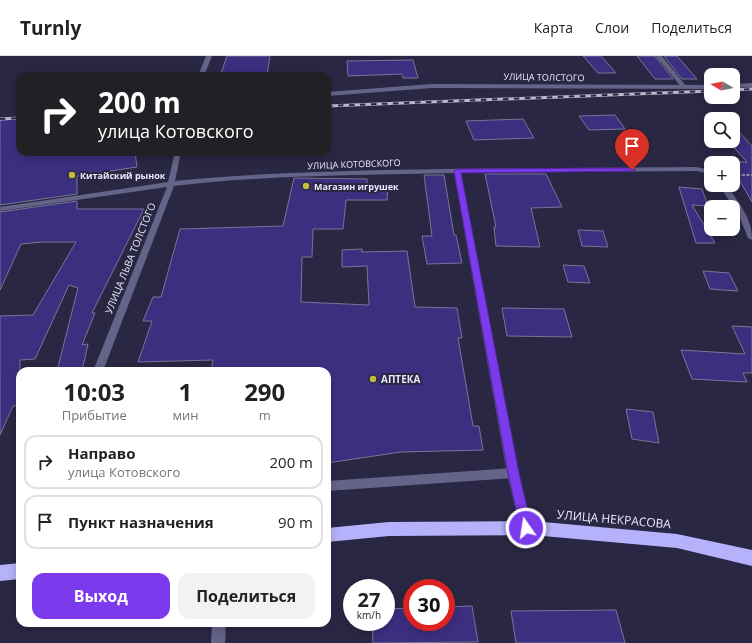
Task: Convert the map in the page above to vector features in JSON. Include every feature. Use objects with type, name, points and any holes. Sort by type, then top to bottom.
[{"type":"highway","name":"УЛИЦА НЕКРАСОВА","points":[[331,535],[389,529],[526,528],[677,541],[752,558]]},
{"type":"highway","points":[[0,574],[16,572]]},
{"type":"street","points":[[203,72],[209,56]]},
{"type":"street","points":[[659,56],[684,87]]},
{"type":"street","name":"УЛИЦА ТОЛСТОГО","points":[[331,94],[432,86],[480,85],[704,87]]},
{"type":"street","points":[[740,86],[752,85]]},
{"type":"street","name":"УЛИЦА ЛЬВА ТОЛСТОГО","points":[[100,367],[171,185],[177,156]]},
{"type":"street","name":"УЛИЦА КОТОВСКОГО","points":[[0,209],[171,185],[235,178],[457,171],[696,169],[704,171]]},
{"type":"street","points":[[457,171],[513,473],[526,528]]},
{"type":"street","points":[[728,192],[743,216],[752,238]]},
{"type":"street","points":[[331,486],[513,473]]},
{"type":"street","points":[[218,627],[218,643]]},
{"type":"path","points":[[740,175],[752,175]]},
{"type":"building","points":[[227,56],[270,56],[268,72],[221,72]]},
{"type":"building","points":[[583,56],[601,56],[616,73],[598,73]]},
{"type":"building","points":[[637,56],[655,56],[673,79],[655,79]]},
{"type":"building","points":[[664,56],[677,56],[697,79],[682,79]]},
{"type":"building","points":[[413,60],[418,78],[403,78],[402,74],[348,76],[347,61]]},
{"type":"building","points":[[615,115],[625,129],[589,130],[579,116]]},
{"type":"building","points":[[16,119],[16,156],[136,156],[137,167],[77,176],[77,194],[0,205],[0,120]]},
{"type":"building","points":[[523,119],[534,138],[474,140],[466,121]]},
{"type":"building","points":[[740,133],[752,146],[752,202],[740,181],[740,162],[747,162],[734,148],[740,148]]},
{"type":"building","points":[[485,174],[546,174],[562,207],[531,208],[540,247],[496,246],[494,227],[496,227]]},
{"type":"building","points":[[424,175],[444,175],[454,235],[456,235],[462,263],[427,264],[422,236],[432,236]]},
{"type":"building","points":[[294,178],[367,179],[367,184],[388,185],[387,200],[346,200],[343,229],[313,229],[312,257],[302,257],[301,302],[369,305],[367,266],[342,267],[342,250],[362,249],[362,252],[407,251],[415,307],[457,308],[462,338],[458,338],[473,426],[479,426],[483,450],[401,452],[331,462],[331,367],[212,367],[213,360],[138,362],[152,321],[143,321],[153,297],[161,297],[180,229],[283,226]]},
{"type":"building","points":[[679,187],[702,189],[706,200],[704,200],[704,206],[692,205],[704,225],[704,236],[711,236],[715,243],[696,243]]},
{"type":"building","points":[[77,201],[77,209],[144,209],[92,313],[95,313],[82,345],[88,344],[83,367],[58,367],[78,288],[69,285],[35,359],[20,360],[20,367],[16,367],[16,406],[13,406],[0,435],[0,316],[33,315],[76,242],[42,242],[21,244],[0,290],[0,212]]},
{"type":"building","points":[[578,230],[603,231],[608,247],[582,246]]},
{"type":"building","points":[[563,265],[584,266],[590,283],[568,282]]},
{"type":"building","points":[[703,271],[729,273],[738,291],[710,289]]},
{"type":"building","points":[[502,308],[564,309],[572,337],[507,336]]},
{"type":"building","points":[[732,326],[752,327],[752,373],[743,373],[747,382],[692,379],[681,350],[745,354]]},
{"type":"building","points":[[626,409],[653,412],[659,443],[632,439]]},
{"type":"building","points":[[472,606],[478,642],[373,643],[372,631],[395,631],[395,609],[403,608],[403,631],[455,631],[455,607]]},
{"type":"building","points":[[616,610],[625,643],[516,643],[511,611]]},
{"type":"railway","points":[[740,90],[752,89]]},
{"type":"railway","points":[[331,106],[704,91]]},
{"type":"railway","points":[[0,119],[16,118]]},
{"type":"place","name":"Китайский рынок","points":[[72,175]]},
{"type":"place","name":"Магазин игрушек","points":[[306,186]]},
{"type":"place","name":"АПТЕКА","points":[[373,379]]},
{"type":"route","points":[[526,528],[513,473],[457,171],[632,170]]}]
